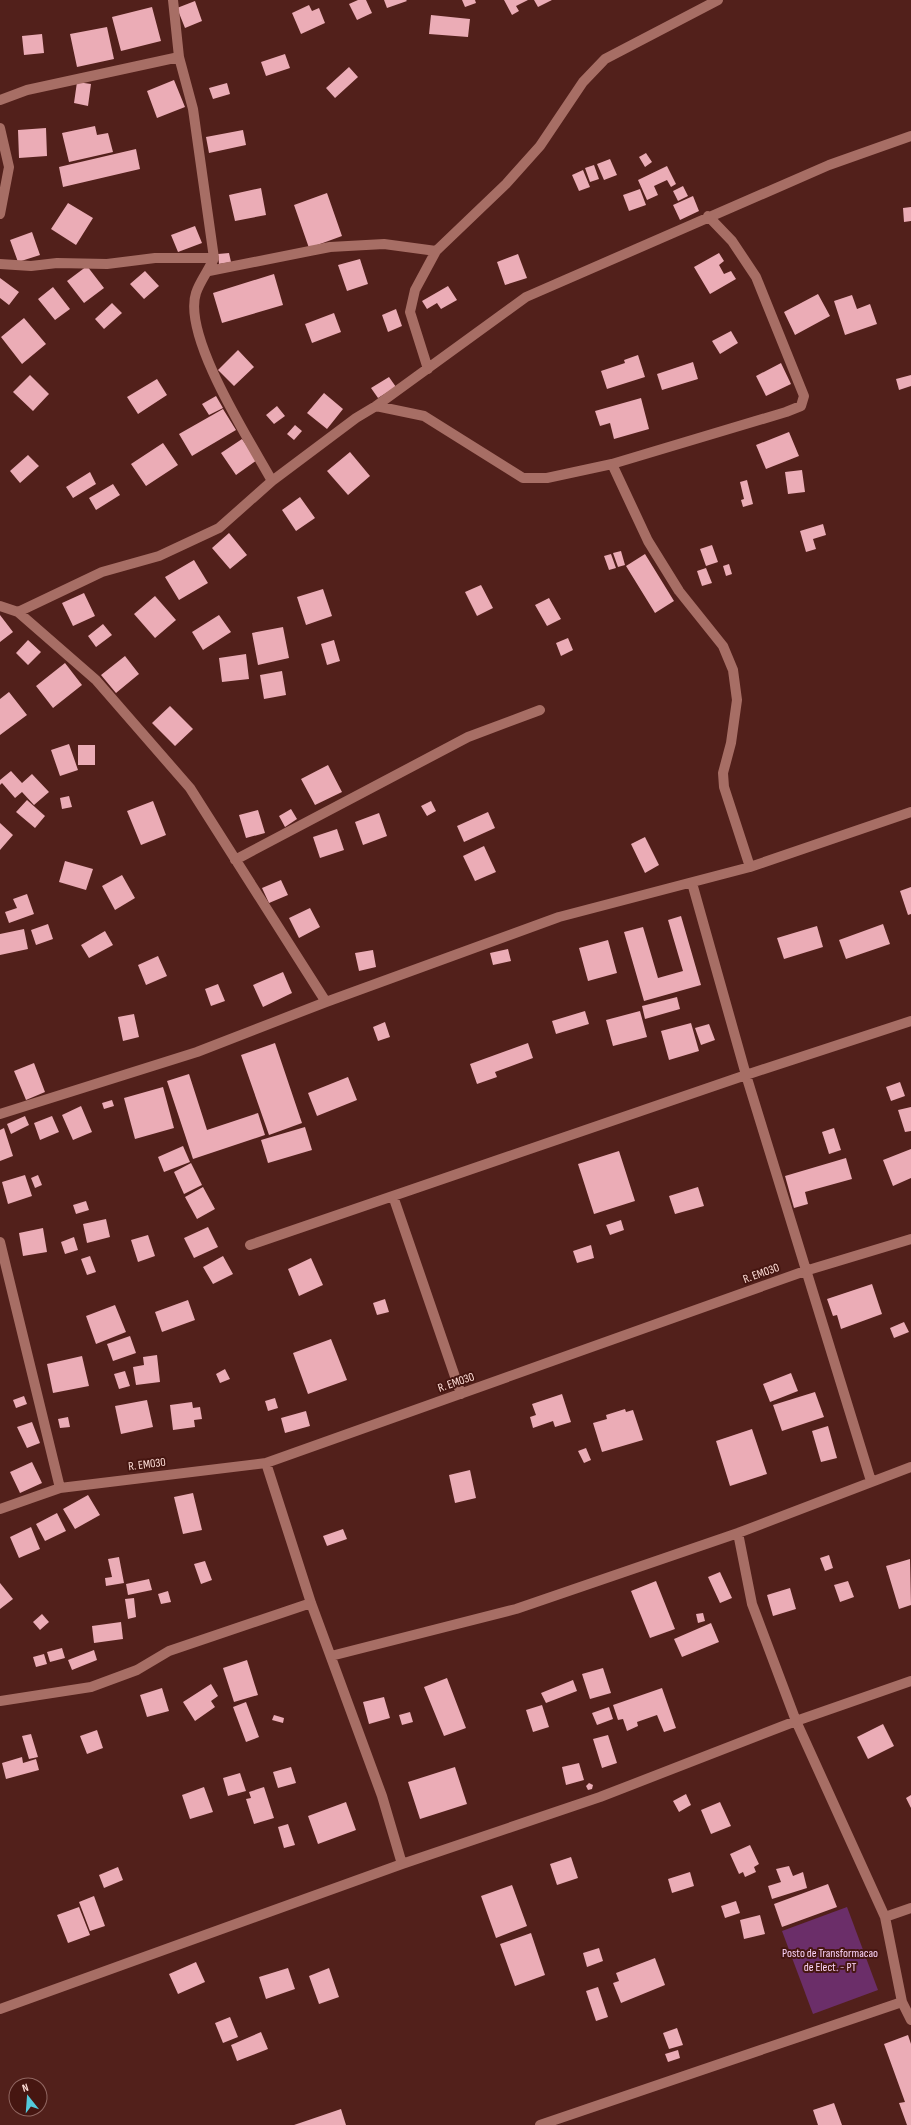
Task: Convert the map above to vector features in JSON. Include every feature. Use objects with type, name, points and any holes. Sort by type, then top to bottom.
[{"type":"street","points":[[173,0],[179,57],[193,109],[214,258],[209,271],[196,294],[195,320],[198,338],[210,367],[272,481]]},
{"type":"street","points":[[428,369],[410,312],[415,290],[436,250],[506,184],[540,146],[583,82],[605,59],[718,0]]},
{"type":"street","points":[[0,100],[27,90],[179,57]]},
{"type":"street","points":[[0,128],[9,167],[0,214]]},
{"type":"street","points":[[18,612],[102,572],[159,556],[219,528],[272,481],[356,418],[376,406],[526,298],[708,216],[829,164],[911,136]]},
{"type":"street","points":[[376,406],[424,416],[523,478],[547,478],[612,464],[786,412],[801,406],[804,396],[756,277],[732,241],[708,216]]},
{"type":"street","points":[[209,271],[330,247],[384,244],[436,250]]},
{"type":"street","points":[[0,264],[31,266],[57,263],[107,264],[155,258],[214,258]]},
{"type":"street","points":[[612,464],[648,541],[679,591],[723,646],[733,670],[737,700],[731,742],[723,773],[724,787],[750,867]]},
{"type":"street","points":[[0,606],[18,612],[96,680],[190,788],[326,1002]]},
{"type":"street","points":[[235,860],[468,737],[540,710]]},
{"type":"street","points":[[0,1114],[197,1052],[326,1002],[559,917],[750,867],[911,812]]},
{"type":"street","points":[[692,883],[746,1075],[805,1271],[871,1481]]},
{"type":"street","points":[[250,1245],[746,1075],[911,1021]]},
{"type":"street","points":[[394,1196],[461,1394]]},
{"type":"street","name":"R. EM030","points":[[0,1509],[60,1488],[266,1463],[805,1271],[911,1240]]},
{"type":"street","points":[[0,1244],[60,1488]]},
{"type":"street","points":[[266,1463],[311,1603],[382,1796],[402,1864]]},
{"type":"street","points":[[331,1656],[516,1609],[738,1533],[911,1467]]},
{"type":"street","points":[[738,1533],[752,1604],[796,1720],[885,1917],[902,2002],[911,2020]]},
{"type":"street","points":[[0,1701],[91,1687],[137,1670],[169,1651],[311,1603]]},
{"type":"street","points":[[0,2009],[402,1864],[600,1797],[796,1720],[911,1680]]},
{"type":"street","points":[[885,1917],[911,1908]]},
{"type":"street","points":[[540,2125],[902,2002]]},
{"type":"green space","name":"Posto de Transformacao de Elect. - PT","points":[[847,1907],[878,1990],[813,2014],[782,1931]]},
{"type":"building","points":[[358,0],[366,0],[372,13],[357,20],[349,4]]},
{"type":"building","points":[[384,0],[406,0],[407,1],[387,8]]},
{"type":"building","points":[[462,0],[475,0],[476,3],[465,7]]},
{"type":"building","points":[[504,0],[528,0],[516,6],[519,11],[512,15]]},
{"type":"building","points":[[534,0],[552,0],[538,7]]},
{"type":"building","points":[[195,1],[202,21],[185,28],[177,8]]},
{"type":"building","points":[[309,5],[312,11],[319,8],[325,23],[301,34],[292,13]]},
{"type":"building","points":[[152,7],[161,41],[121,51],[112,17]]},
{"type":"building","points":[[431,15],[470,19],[468,37],[429,34]]},
{"type":"building","points":[[107,27],[114,59],[77,67],[70,34]]},
{"type":"building","points":[[42,34],[44,53],[24,55],[22,36]]},
{"type":"building","points":[[285,54],[290,68],[266,76],[261,62]]},
{"type":"building","points":[[349,67],[358,77],[335,98],[326,88]]},
{"type":"building","points":[[174,80],[185,107],[157,118],[147,91]]},
{"type":"building","points":[[77,82],[91,84],[88,106],[74,103]]},
{"type":"building","points":[[227,83],[230,94],[213,99],[209,88]]},
{"type":"building","points":[[95,126],[97,135],[108,133],[113,152],[69,162],[62,133]]},
{"type":"building","points":[[46,128],[47,156],[19,158],[18,130]]},
{"type":"building","points":[[243,130],[246,145],[209,153],[206,137]]},
{"type":"building","points":[[136,149],[140,169],[63,187],[59,167]]},
{"type":"building","points":[[646,153],[652,162],[645,167],[639,157]]},
{"type":"building","points":[[610,159],[617,175],[604,180],[597,164]]},
{"type":"building","points":[[594,165],[599,179],[590,182],[585,168]]},
{"type":"building","points":[[667,166],[676,184],[671,187],[667,180],[654,186],[658,195],[647,200],[638,180]]},
{"type":"building","points":[[583,170],[590,187],[579,191],[572,175]]},
{"type":"building","points":[[683,186],[688,196],[678,201],[673,191]]},
{"type":"building","points":[[261,188],[266,215],[235,221],[229,195]]},
{"type":"building","points":[[640,189],[646,205],[629,211],[623,195]]},
{"type":"building","points":[[327,193],[342,236],[309,248],[294,205]]},
{"type":"building","points":[[693,196],[699,211],[680,220],[673,205]]},
{"type":"building","points":[[68,203],[93,218],[76,245],[51,229]]},
{"type":"building","points":[[911,207],[911,221],[904,222],[903,208]]},
{"type":"building","points":[[195,226],[202,243],[178,252],[171,235]]},
{"type":"building","points":[[32,232],[40,255],[18,262],[10,240]]},
{"type":"building","points":[[229,253],[231,262],[219,264],[218,254]]},
{"type":"building","points":[[719,253],[724,261],[719,265],[724,274],[731,271],[736,279],[710,294],[694,267]]},
{"type":"building","points":[[518,254],[527,278],[505,285],[497,262]]},
{"type":"building","points":[[360,259],[368,284],[347,291],[338,265]]},
{"type":"building","points":[[87,266],[104,288],[84,303],[67,281]]},
{"type":"building","points":[[145,271],[159,286],[144,299],[130,284]]},
{"type":"building","points":[[274,274],[283,305],[222,323],[213,293]]},
{"type":"building","points":[[0,278],[19,292],[9,305],[0,298]]},
{"type":"building","points":[[448,286],[457,300],[441,309],[437,303],[427,309],[422,301]]},
{"type":"building","points":[[53,287],[70,309],[55,320],[38,299]]},
{"type":"building","points":[[818,294],[830,316],[795,335],[784,312]]},
{"type":"building","points":[[852,295],[857,309],[870,304],[877,324],[845,335],[834,301]]},
{"type":"building","points":[[112,303],[122,313],[104,329],[95,319]]},
{"type":"building","points":[[396,309],[402,326],[388,332],[382,315]]},
{"type":"building","points":[[334,313],[341,332],[312,343],[305,324]]},
{"type":"building","points":[[24,318],[46,344],[22,364],[1,337]]},
{"type":"building","points":[[731,331],[738,343],[720,354],[712,341]]},
{"type":"building","points":[[238,350],[254,367],[234,386],[218,370]]},
{"type":"building","points":[[638,355],[645,377],[607,389],[601,371],[625,363],[624,360]]},
{"type":"building","points":[[693,362],[698,379],[662,390],[657,374]]},
{"type":"building","points":[[781,363],[791,384],[766,396],[756,376]]},
{"type":"building","points":[[30,375],[49,394],[33,411],[13,392]]},
{"type":"building","points":[[911,375],[911,386],[899,390],[896,379]]},
{"type":"building","points":[[389,377],[396,387],[378,398],[371,388]]},
{"type":"building","points":[[157,379],[167,395],[138,414],[127,397]]},
{"type":"building","points":[[324,393],[343,409],[327,429],[307,413]]},
{"type":"building","points":[[216,396],[223,408],[209,415],[202,404]]},
{"type":"building","points":[[641,398],[649,429],[614,439],[610,423],[600,426],[595,411]]},
{"type":"building","points":[[277,406],[285,416],[274,424],[266,415]]},
{"type":"building","points":[[223,409],[236,430],[192,456],[179,434]]},
{"type":"building","points":[[295,425],[302,431],[294,440],[287,434]]},
{"type":"building","points":[[789,432],[799,456],[766,469],[756,445]]},
{"type":"building","points":[[242,439],[257,460],[236,475],[221,453]]},
{"type":"building","points":[[163,443],[178,465],[146,486],[131,464]]},
{"type":"building","points":[[350,452],[370,476],[348,495],[327,471]]},
{"type":"building","points":[[28,455],[39,466],[20,483],[10,471]]},
{"type":"building","points":[[802,470],[805,492],[788,494],[785,472]]},
{"type":"building","points":[[90,472],[96,484],[73,498],[66,487]]},
{"type":"building","points":[[747,480],[753,504],[743,507],[741,500],[744,499],[740,482]]},
{"type":"building","points":[[113,484],[120,495],[96,510],[89,498]]},
{"type":"building","points":[[300,497],[315,518],[296,531],[282,510]]},
{"type":"building","points":[[823,524],[826,535],[813,539],[816,549],[806,552],[800,531]]},
{"type":"building","points":[[229,533],[247,555],[230,569],[212,548]]},
{"type":"building","points":[[712,545],[718,562],[706,566],[700,549]]},
{"type":"building","points":[[621,551],[625,565],[618,567],[613,553]]},
{"type":"building","points":[[611,554],[616,568],[609,570],[604,556]]},
{"type":"building","points":[[645,554],[674,601],[655,613],[626,566]]},
{"type":"building","points":[[194,560],[208,583],[179,600],[165,577]]},
{"type":"building","points":[[729,564],[732,574],[726,576],[723,566]]},
{"type":"building","points":[[706,568],[712,583],[702,586],[697,571]]},
{"type":"building","points":[[481,585],[493,608],[477,616],[465,592]]},
{"type":"building","points":[[323,589],[332,616],[306,625],[297,597]]},
{"type":"building","points":[[84,593],[95,616],[73,626],[62,603]]},
{"type":"building","points":[[155,596],[176,620],[155,638],[134,614]]},
{"type":"building","points":[[549,598],[561,619],[547,626],[535,605]]},
{"type":"building","points":[[0,615],[13,632],[0,642]]},
{"type":"building","points":[[219,615],[231,632],[203,650],[192,632]]},
{"type":"building","points":[[103,624],[112,635],[96,647],[88,636]]},
{"type":"building","points":[[283,627],[289,658],[258,665],[252,633]]},
{"type":"building","points":[[568,638],[573,650],[561,656],[556,643]]},
{"type":"building","points":[[28,640],[41,652],[28,665],[16,653]]},
{"type":"building","points":[[334,640],[340,661],[327,665],[321,644]]},
{"type":"building","points":[[246,654],[249,679],[222,682],[219,658]]},
{"type":"building","points":[[125,656],[139,674],[116,693],[101,675]]},
{"type":"building","points":[[65,663],[82,685],[53,708],[36,686]]},
{"type":"building","points":[[282,671],[286,695],[264,699],[260,675]]},
{"type":"building","points":[[9,692],[27,715],[0,735],[0,699]]},
{"type":"building","points":[[170,706],[193,729],[175,746],[152,723]]},
{"type":"building","points":[[69,744],[78,770],[60,776],[51,750]]},
{"type":"building","points":[[78,745],[95,745],[95,765],[78,765]]},
{"type":"building","points":[[328,765],[342,792],[315,805],[301,779]]},
{"type":"building","points":[[11,771],[22,783],[32,774],[49,792],[34,805],[22,792],[15,798],[2,783],[0,785],[0,780]]},
{"type":"building","points":[[69,796],[72,807],[62,809],[60,798]]},
{"type":"building","points":[[27,800],[45,816],[35,828],[16,812]]},
{"type":"building","points":[[153,801],[166,835],[141,845],[127,811]]},
{"type":"building","points":[[431,801],[436,811],[427,816],[421,806]]},
{"type":"building","points":[[291,809],[297,819],[285,827],[279,816]]},
{"type":"building","points":[[258,810],[265,833],[246,838],[239,815]]},
{"type":"building","points":[[488,812],[495,828],[464,842],[457,826]]},
{"type":"building","points":[[379,813],[387,836],[363,845],[355,822]]},
{"type":"building","points":[[0,823],[13,835],[0,850]]},
{"type":"building","points":[[337,829],[344,850],[320,858],[313,837]]},
{"type":"building","points":[[645,837],[659,865],[645,873],[631,844]]},
{"type":"building","points":[[484,846],[496,872],[475,881],[463,856]]},
{"type":"building","points":[[65,861],[93,869],[86,890],[59,882]]},
{"type":"building","points":[[122,875],[135,898],[115,910],[102,886]]},
{"type":"building","points":[[281,880],[288,895],[269,903],[262,888]]},
{"type":"building","points":[[911,887],[911,914],[908,915],[900,891]]},
{"type":"building","points":[[27,894],[34,914],[9,923],[5,912],[17,908],[13,899]]},
{"type":"building","points":[[310,908],[320,927],[299,938],[289,918]]},
{"type":"building","points":[[681,916],[701,985],[644,1001],[624,932],[643,927],[658,978],[683,971],[668,920]]},
{"type":"building","points":[[48,924],[53,939],[36,945],[31,930]]},
{"type":"building","points":[[883,924],[890,944],[846,959],[839,940]]},
{"type":"building","points":[[817,926],[823,947],[784,959],[777,938]]},
{"type":"building","points":[[24,929],[28,949],[0,955],[0,934]]},
{"type":"building","points":[[105,931],[113,945],[89,958],[81,945]]},
{"type":"building","points":[[608,940],[617,973],[588,981],[579,948]]},
{"type":"building","points":[[508,949],[511,961],[493,965],[490,953]]},
{"type":"building","points":[[373,950],[376,967],[359,971],[355,953]]},
{"type":"building","points":[[158,956],[167,976],[146,985],[138,965]]},
{"type":"building","points":[[283,972],[292,993],[263,1007],[253,985]]},
{"type":"building","points":[[218,984],[225,1001],[211,1006],[205,989]]},
{"type":"building","points":[[677,997],[680,1009],[645,1019],[642,1006]]},
{"type":"building","points":[[585,1011],[589,1024],[556,1034],[552,1021]]},
{"type":"building","points":[[640,1011],[647,1037],[613,1046],[606,1020]]},
{"type":"building","points":[[134,1014],[139,1037],[123,1041],[118,1017]]},
{"type":"building","points":[[385,1022],[390,1037],[378,1041],[373,1027]]},
{"type":"building","points":[[691,1023],[699,1051],[669,1060],[661,1031]]},
{"type":"building","points":[[709,1024],[715,1040],[701,1045],[695,1028]]},
{"type":"building","points":[[275,1043],[302,1123],[269,1135],[241,1055]]},
{"type":"building","points":[[528,1043],[533,1058],[495,1072],[497,1077],[477,1084],[470,1064]]},
{"type":"building","points":[[34,1063],[45,1092],[26,1100],[14,1071]]},
{"type":"building","points":[[189,1074],[207,1130],[258,1113],[265,1135],[193,1159],[167,1081]]},
{"type":"building","points":[[348,1077],[357,1100],[317,1116],[308,1093]]},
{"type":"building","points":[[900,1082],[905,1096],[891,1101],[886,1087]]},
{"type":"building","points":[[163,1087],[174,1128],[135,1139],[124,1098]]},
{"type":"building","points":[[112,1100],[114,1106],[104,1109],[102,1103]]},
{"type":"building","points":[[81,1106],[92,1132],[73,1140],[62,1115]]},
{"type":"building","points":[[911,1107],[911,1131],[905,1132],[898,1110]]},
{"type":"building","points":[[25,1116],[29,1125],[11,1134],[7,1124]]},
{"type":"building","points":[[52,1116],[59,1132],[40,1140],[34,1123]]},
{"type":"building","points":[[305,1127],[312,1150],[268,1163],[261,1140]]},
{"type":"building","points":[[4,1128],[13,1156],[0,1161],[0,1130]]},
{"type":"building","points":[[834,1128],[841,1150],[829,1154],[822,1132]]},
{"type":"building","points":[[183,1146],[190,1162],[164,1172],[158,1157]]},
{"type":"building","points":[[911,1149],[911,1178],[893,1186],[883,1160]]},
{"type":"building","points":[[619,1151],[635,1201],[594,1214],[578,1164]]},
{"type":"building","points":[[846,1158],[852,1179],[805,1192],[808,1204],[794,1208],[785,1176]]},
{"type":"building","points":[[191,1163],[202,1185],[184,1194],[174,1172]]},
{"type":"building","points":[[25,1175],[32,1196],[8,1204],[2,1182]]},
{"type":"building","points":[[38,1175],[42,1185],[35,1188],[31,1178]]},
{"type":"building","points":[[203,1187],[215,1209],[197,1219],[185,1197]]},
{"type":"building","points":[[698,1187],[704,1206],[675,1214],[669,1196]]},
{"type":"building","points":[[86,1201],[89,1210],[76,1214],[73,1205]]},
{"type":"building","points":[[106,1219],[110,1237],[87,1243],[83,1224]]},
{"type":"building","points":[[621,1220],[624,1230],[610,1235],[606,1225]]},
{"type":"building","points":[[208,1227],[218,1247],[194,1258],[184,1238]]},
{"type":"building","points":[[43,1228],[47,1252],[23,1256],[19,1233]]},
{"type":"building","points":[[148,1235],[155,1256],[138,1262],[131,1240]]},
{"type":"building","points":[[74,1237],[78,1250],[65,1254],[61,1242]]},
{"type":"building","points":[[591,1245],[594,1258],[577,1263],[573,1251]]},
{"type":"building","points":[[90,1256],[96,1272],[87,1275],[81,1259]]},
{"type":"building","points":[[223,1256],[233,1274],[213,1284],[203,1267]]},
{"type":"building","points":[[311,1258],[323,1285],[299,1296],[288,1269]]},
{"type":"building","points":[[872,1284],[882,1314],[841,1329],[837,1315],[833,1316],[827,1299]]},
{"type":"building","points":[[385,1299],[389,1312],[377,1315],[373,1303]]},
{"type":"building","points":[[188,1300],[195,1320],[162,1332],[155,1312]]},
{"type":"building","points":[[115,1305],[126,1332],[96,1344],[86,1316]]},
{"type":"building","points":[[904,1322],[909,1332],[894,1338],[890,1328]]},
{"type":"building","points":[[130,1336],[136,1353],[113,1361],[107,1344]]},
{"type":"building","points":[[331,1339],[347,1380],[308,1394],[293,1353]]},
{"type":"building","points":[[157,1355],[160,1382],[136,1385],[133,1367],[144,1365],[143,1357]]},
{"type":"building","points":[[82,1356],[89,1386],[53,1393],[47,1364]]},
{"type":"building","points":[[225,1369],[230,1379],[220,1383],[216,1374]]},
{"type":"building","points":[[125,1371],[130,1386],[119,1389],[114,1374]]},
{"type":"building","points":[[791,1373],[798,1391],[770,1402],[763,1384]]},
{"type":"building","points":[[815,1392],[824,1417],[782,1431],[773,1405]]},
{"type":"building","points":[[562,1394],[571,1422],[555,1427],[553,1421],[533,1428],[530,1417],[536,1415],[532,1404]]},
{"type":"building","points":[[24,1396],[27,1404],[16,1408],[13,1400]]},
{"type":"building","points":[[275,1398],[278,1408],[268,1411],[265,1401]]},
{"type":"building","points":[[147,1400],[153,1427],[121,1434],[115,1406]]},
{"type":"building","points":[[192,1402],[193,1408],[200,1407],[202,1419],[194,1420],[195,1427],[173,1430],[170,1405]]},
{"type":"building","points":[[625,1409],[626,1412],[633,1410],[643,1440],[602,1452],[593,1423],[607,1419],[606,1415]]},
{"type":"building","points":[[306,1411],[310,1426],[285,1433],[281,1418]]},
{"type":"building","points":[[68,1417],[70,1427],[60,1428],[58,1419]]},
{"type":"building","points":[[32,1422],[40,1443],[27,1448],[17,1427]]},
{"type":"building","points":[[828,1426],[837,1458],[821,1462],[812,1431]]},
{"type":"building","points":[[752,1429],[767,1474],[730,1486],[716,1441]]},
{"type":"building","points":[[586,1448],[591,1460],[584,1463],[578,1451]]},
{"type":"building","points":[[32,1462],[42,1483],[20,1493],[10,1472]]},
{"type":"building","points":[[470,1470],[476,1498],[455,1503],[449,1475]]},
{"type":"building","points":[[193,1493],[202,1530],[183,1534],[174,1497]]},
{"type":"building","points":[[88,1495],[100,1515],[75,1529],[63,1509]]},
{"type":"building","points":[[57,1513],[66,1531],[45,1541],[36,1524]]},
{"type":"building","points":[[31,1527],[40,1549],[19,1558],[10,1537]]},
{"type":"building","points":[[343,1529],[347,1539],[327,1546],[323,1536]]},
{"type":"building","points":[[829,1555],[833,1568],[825,1571],[820,1558]]},
{"type":"building","points":[[119,1557],[124,1583],[106,1586],[105,1578],[112,1577],[108,1559]]},
{"type":"building","points":[[910,1559],[911,1605],[899,1609],[886,1566]]},
{"type":"building","points":[[205,1561],[212,1580],[201,1584],[194,1564]]},
{"type":"building","points":[[720,1572],[732,1598],[720,1603],[708,1577]]},
{"type":"building","points":[[149,1579],[152,1590],[128,1595],[126,1584]]},
{"type":"building","points":[[656,1581],[675,1629],[650,1638],[631,1591]]},
{"type":"building","points":[[848,1581],[854,1597],[840,1602],[834,1585]]},
{"type":"building","points":[[0,1583],[13,1599],[0,1609]]},
{"type":"building","points":[[790,1588],[796,1609],[773,1616],[767,1595]]},
{"type":"building","points":[[168,1591],[171,1602],[161,1604],[158,1594]]},
{"type":"building","points":[[134,1598],[136,1617],[128,1619],[125,1599]]},
{"type":"building","points":[[703,1613],[705,1621],[698,1623],[696,1614]]},
{"type":"building","points":[[42,1614],[49,1622],[40,1630],[33,1622]]},
{"type":"building","points":[[121,1622],[123,1639],[94,1643],[92,1626]]},
{"type":"building","points":[[711,1623],[719,1642],[682,1657],[674,1639]]},
{"type":"building","points":[[62,1648],[65,1658],[50,1662],[47,1652]]},
{"type":"building","points":[[94,1650],[97,1660],[72,1670],[68,1660]]},
{"type":"building","points":[[44,1654],[47,1664],[36,1667],[33,1657]]},
{"type":"building","points":[[247,1660],[258,1695],[234,1702],[223,1668]]},
{"type":"building","points":[[603,1668],[611,1693],[590,1699],[582,1674]]},
{"type":"building","points":[[447,1678],[466,1728],[444,1736],[424,1687]]},
{"type":"building","points":[[573,1680],[577,1691],[546,1703],[541,1693]]},
{"type":"building","points":[[211,1684],[218,1696],[211,1701],[215,1707],[195,1721],[183,1702]]},
{"type":"building","points":[[162,1688],[169,1711],[147,1717],[140,1695]]},
{"type":"building","points":[[662,1688],[676,1728],[664,1732],[657,1715],[637,1722],[638,1726],[627,1731],[623,1719],[618,1720],[613,1705]]},
{"type":"building","points":[[384,1697],[390,1718],[369,1724],[363,1702]]},
{"type":"building","points":[[246,1702],[259,1737],[246,1742],[233,1707]]},
{"type":"building","points":[[542,1705],[549,1727],[533,1732],[526,1710]]},
{"type":"building","points":[[609,1707],[613,1719],[597,1725],[592,1713]]},
{"type":"building","points":[[410,1712],[413,1722],[402,1725],[399,1715]]},
{"type":"building","points":[[274,1715],[284,1718],[283,1723],[272,1720]]},
{"type":"building","points":[[883,1724],[894,1746],[868,1759],[857,1737]]},
{"type":"building","points":[[97,1730],[103,1748],[87,1754],[80,1736]]},
{"type":"building","points":[[31,1734],[38,1757],[29,1759],[22,1736]]},
{"type":"building","points":[[608,1735],[617,1763],[602,1768],[593,1739]]},
{"type":"building","points":[[22,1757],[23,1763],[36,1759],[39,1770],[6,1779],[2,1763]]},
{"type":"building","points":[[579,1763],[584,1780],[566,1785],[562,1767]]},
{"type":"building","points":[[291,1767],[296,1783],[278,1788],[273,1772]]},
{"type":"building","points":[[455,1767],[467,1804],[420,1819],[408,1782]]},
{"type":"building","points":[[240,1773],[246,1791],[228,1796],[223,1778]]},
{"type":"building","points":[[589,1783],[593,1785],[592,1789],[588,1790],[586,1786]]},
{"type":"building","points":[[204,1787],[213,1812],[190,1819],[182,1795]]},
{"type":"building","points":[[264,1787],[274,1818],[254,1824],[246,1799],[251,1798],[249,1792]]},
{"type":"building","points":[[686,1794],[691,1805],[679,1812],[673,1801]]},
{"type":"building","points":[[911,1795],[911,1808],[906,1798]]},
{"type":"building","points":[[346,1802],[356,1830],[318,1844],[308,1816]]},
{"type":"building","points":[[720,1802],[731,1826],[711,1834],[701,1810]]},
{"type":"building","points":[[288,1824],[295,1845],[284,1848],[278,1827]]},
{"type":"building","points":[[750,1845],[759,1864],[754,1867],[756,1872],[745,1877],[743,1872],[739,1874],[730,1854]]},
{"type":"building","points":[[571,1857],[578,1878],[557,1885],[550,1864]]},
{"type":"building","points":[[789,1866],[793,1876],[803,1872],[807,1888],[772,1899],[768,1886],[781,1882],[776,1869]]},
{"type":"building","points":[[118,1867],[123,1880],[104,1888],[99,1875]]},
{"type":"building","points":[[690,1872],[694,1886],[672,1893],[668,1879]]},
{"type":"building","points":[[828,1884],[837,1907],[782,1927],[774,1904]]},
{"type":"building","points":[[512,1885],[527,1926],[496,1938],[481,1896]]},
{"type":"building","points":[[94,1896],[105,1926],[90,1931],[79,1902]]},
{"type":"building","points":[[736,1901],[740,1913],[725,1918],[721,1906]]},
{"type":"building","points":[[79,1907],[90,1935],[68,1943],[57,1915]]},
{"type":"building","points":[[760,1915],[765,1934],[744,1939],[740,1920]]},
{"type":"building","points":[[531,1933],[545,1975],[515,1986],[500,1944]]},
{"type":"building","points":[[599,1948],[603,1961],[587,1967],[583,1953]]},
{"type":"building","points":[[655,1958],[665,1985],[621,2003],[613,1983],[619,1981],[616,1973]]},
{"type":"building","points":[[196,1962],[205,1982],[178,1994],[169,1974]]},
{"type":"building","points":[[288,1968],[295,1989],[266,1999],[259,1977]]},
{"type":"building","points":[[329,1968],[339,1997],[319,2004],[309,1976]]},
{"type":"building","points":[[598,1987],[608,2017],[596,2021],[586,1991]]},
{"type":"building","points":[[230,2017],[238,2037],[223,2043],[215,2023]]},
{"type":"building","points":[[677,2028],[683,2045],[669,2049],[663,2033]]},
{"type":"building","points":[[261,2032],[268,2049],[237,2061],[231,2045]]},
{"type":"building","points":[[908,2035],[911,2044],[911,2125],[907,2125],[899,2103],[905,2102],[884,2044]]},
{"type":"building","points":[[678,2050],[680,2058],[668,2062],[665,2054]]},
{"type":"building","points":[[834,2103],[842,2125],[818,2125],[813,2110]]},
{"type":"building","points":[[341,2109],[346,2125],[294,2125]]}]
